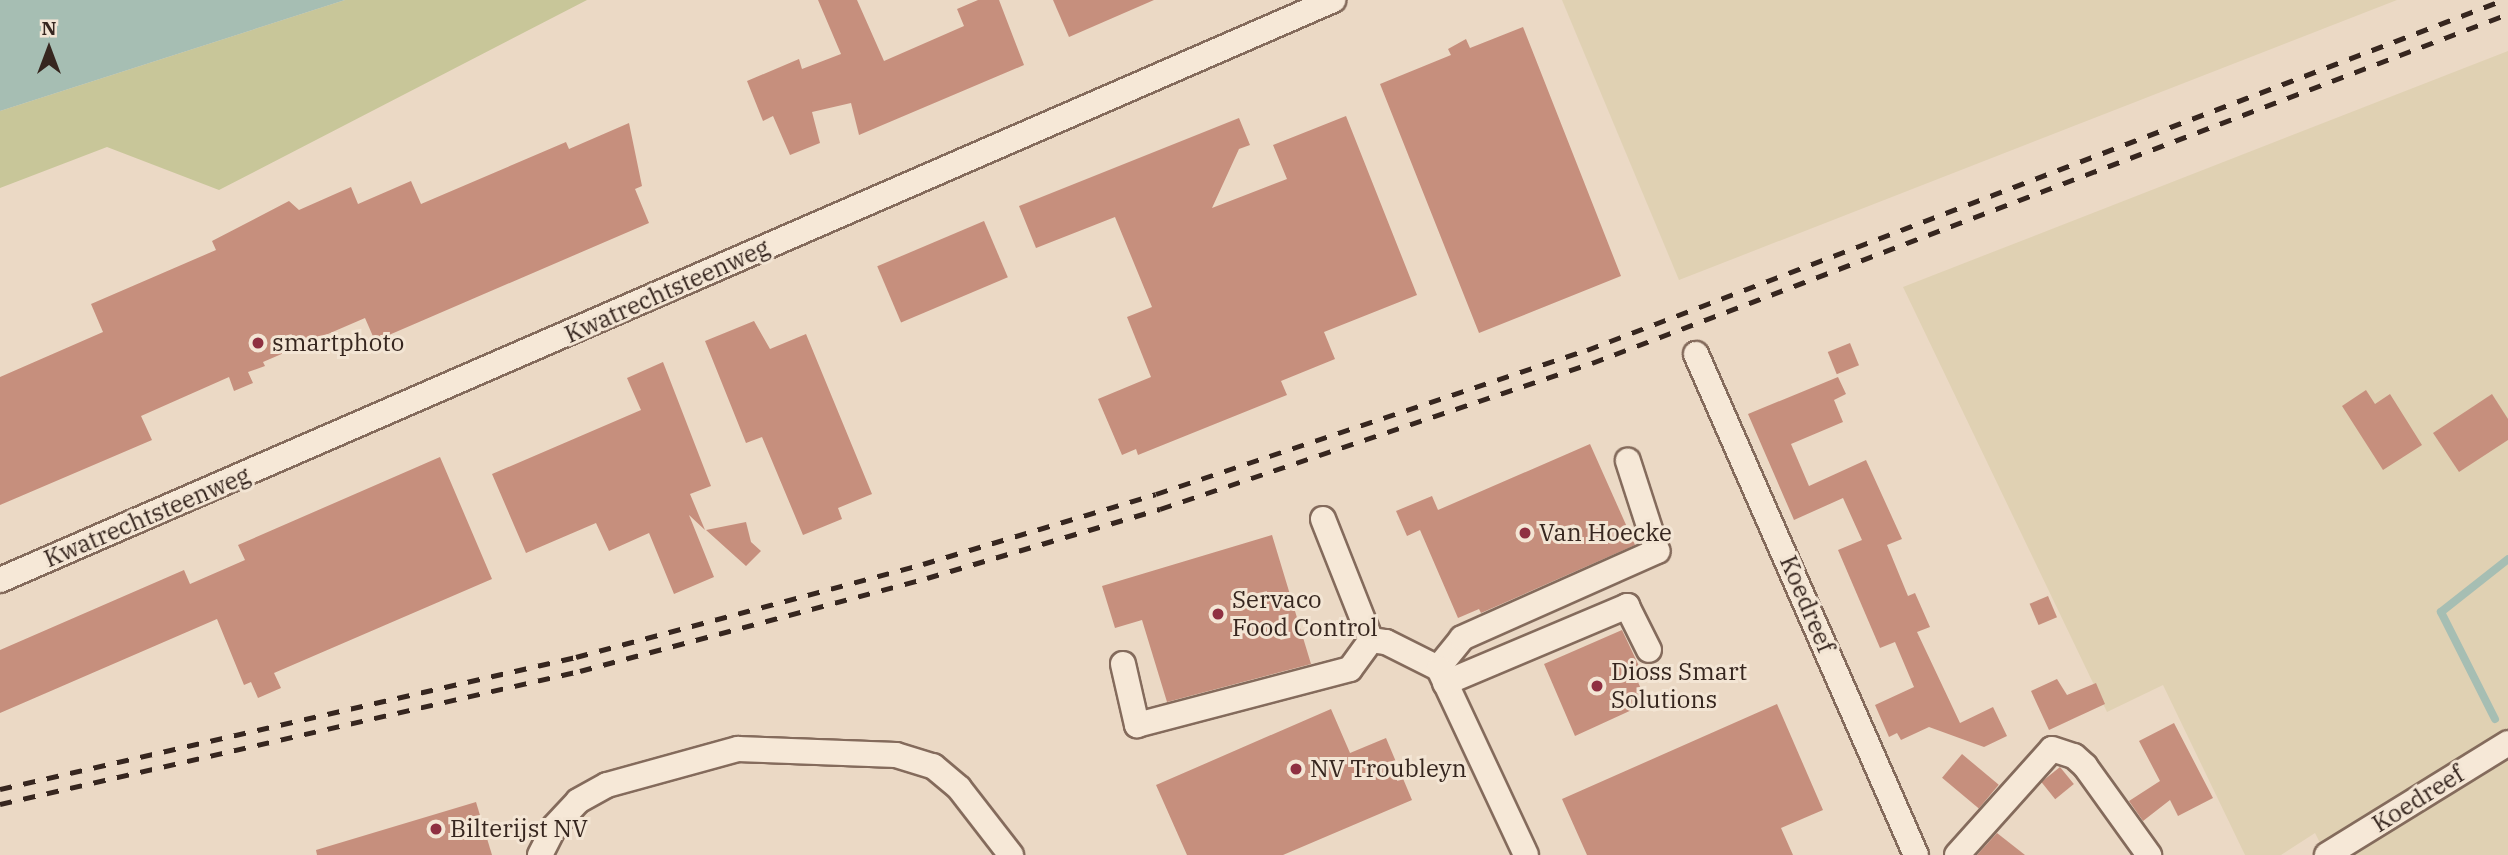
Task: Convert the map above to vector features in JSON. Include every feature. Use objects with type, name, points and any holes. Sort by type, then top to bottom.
[{"type":"street","name":"Kwatrechtsteenweg","points":[[0,580],[1334,0]]},
{"type":"street","name":"Koedreef","points":[[1696,354],[1916,855]]},
{"type":"street","points":[[1442,676],[1462,638],[1657,551],[1628,461]]},
{"type":"street","points":[[1323,519],[1371,640]]},
{"type":"street","points":[[1442,676],[1627,606],[1649,650]]},
{"type":"street","points":[[1371,640],[1386,642],[1442,676],[1526,855]]},
{"type":"street","points":[[1123,664],[1137,725],[1350,669],[1371,640]]},
{"type":"street","name":"Koedreef","points":[[2328,855],[2508,743]]},
{"type":"street","points":[[540,855],[554,827],[578,801],[597,790],[738,749],[896,755],[933,766],[958,788],[1011,855]]},
{"type":"street","points":[[1957,855],[2052,749],[2074,756],[2085,766],[2149,855]]},
{"type":"shaded area","points":[[0,0],[345,0],[0,111]]},
{"type":"shaded area","points":[[345,0],[587,0],[219,190],[107,147],[0,188],[0,111]]},
{"type":"shaded area","points":[[1562,0],[2397,0],[1679,280]]},
{"type":"shaded area","points":[[2508,51],[2508,855],[2326,855],[2315,833],[2281,855],[2245,855],[2163,685],[2107,712],[1903,287]]},
{"type":"building","points":[[818,0],[857,0],[884,61],[964,26],[957,9],[978,0],[999,0],[1024,65],[859,135],[851,103],[812,112],[820,143],[790,155],[773,116],[763,121],[747,81],[799,59],[802,69],[841,54]]},
{"type":"building","points":[[1053,0],[1154,0],[1069,37]]},
{"type":"building","points":[[1523,27],[1621,276],[1479,333],[1380,84],[1451,55],[1448,49],[1466,39],[1470,48]]},
{"type":"building","points":[[1346,116],[1417,295],[1324,332],[1335,359],[1281,381],[1287,395],[1138,455],[1136,449],[1122,455],[1098,399],[1151,377],[1127,317],[1152,307],[1115,217],[1036,248],[1019,206],[1239,118],[1250,145],[1239,149],[1212,208],[1287,179],[1273,145]]},
{"type":"building","points":[[629,123],[642,186],[635,189],[649,223],[375,341],[365,318],[263,362],[265,366],[248,372],[253,383],[234,391],[229,377],[141,416],[152,440],[0,505],[0,377],[103,332],[91,304],[216,250],[212,241],[289,201],[299,210],[351,187],[358,204],[411,181],[421,204],[566,142],[569,149]]},
{"type":"building","points":[[984,221],[1008,277],[901,322],[877,266]]},
{"type":"building","points":[[754,321],[770,349],[806,334],[872,494],[838,508],[842,519],[803,535],[762,437],[746,443],[705,341]]},
{"type":"building","points":[[1850,343],[1859,365],[1837,374],[1828,352]]},
{"type":"building","points":[[663,362],[711,486],[690,494],[705,530],[689,515],[714,577],[674,594],[649,533],[609,551],[596,523],[526,553],[492,474],[641,410],[627,378]]},
{"type":"building","points":[[1838,377],[1846,394],[1834,400],[1843,422],[1791,444],[1809,486],[1866,460],[1902,539],[1887,545],[1908,596],[1915,593],[1930,627],[1917,632],[1960,723],[1993,707],[2007,736],[1984,747],[1929,727],[1901,740],[1897,733],[1889,737],[1875,705],[1914,687],[1895,642],[1880,648],[1838,550],[1862,540],[1843,498],[1794,520],[1748,414]]},
{"type":"building","points":[[2366,390],[2375,404],[2390,394],[2422,445],[2383,470],[2342,406]]},
{"type":"building","points":[[2492,394],[2508,419],[2508,440],[2459,472],[2433,433]]},
{"type":"building","name":"Van Hoecke","points":[[1590,444],[1635,545],[1481,613],[1479,609],[1458,618],[1420,530],[1407,536],[1396,511],[1432,496],[1438,510]]},
{"type":"building","points":[[440,457],[492,579],[274,673],[281,688],[258,698],[251,682],[244,685],[217,619],[0,713],[0,650],[184,570],[190,584],[245,560],[238,545]]},
{"type":"building","points":[[746,522],[751,542],[761,551],[746,566],[706,530]]},
{"type":"building","name":"Servaco Food Control","points":[[1272,535],[1311,664],[1167,702],[1142,620],[1115,628],[1102,586]]},
{"type":"building","points":[[2048,596],[2057,617],[2039,625],[2030,604]]},
{"type":"building","name":"Dioss Smart Solutions","points":[[1622,630],[1639,666],[1632,668],[1647,703],[1575,736],[1544,664]]},
{"type":"building","points":[[2057,679],[2067,695],[2096,683],[2105,704],[2049,730],[2031,691]]},
{"type":"building","points":[[1777,704],[1823,810],[1781,828],[1793,855],[1587,855],[1562,799]]},
{"type":"building","name":"NV Troubleyn","points":[[1331,709],[1350,753],[1386,738],[1412,800],[1283,855],[1187,855],[1156,785]]},
{"type":"building","points":[[2174,723],[2213,798],[2178,816],[2170,800],[2143,821],[2129,801],[2160,781],[2139,741]]},
{"type":"building","points":[[1962,754],[1999,785],[1979,809],[1942,778]]},
{"type":"building","points":[[2060,767],[2074,784],[2055,799],[2041,782]]},
{"type":"building","name":"Bilterijst NV","points":[[476,802],[492,855],[317,855],[316,850]]},
{"type":"building","points":[[1997,833],[2025,855],[1977,855]]},
{"type":"waterway","points":[[2495,719],[2441,612],[2508,559]]},
{"type":"railway","points":[[0,789],[576,657],[923,564],[1156,494],[1587,350],[2503,0]]},
{"type":"railway","points":[[0,804],[580,671],[927,578],[1160,509],[1592,363],[2508,14]]},
{"type":"place","name":"smartphoto","points":[[258,343]]},
{"type":"place","name":"Van Hoecke","points":[[1525,533]]},
{"type":"place","name":"Servaco Food Control","points":[[1218,614]]},
{"type":"place","name":"Dioss Smart Solutions","points":[[1597,686]]},
{"type":"place","name":"NV Troubleyn","points":[[1296,769]]},
{"type":"place","name":"Bilterijst NV","points":[[436,829]]}]
